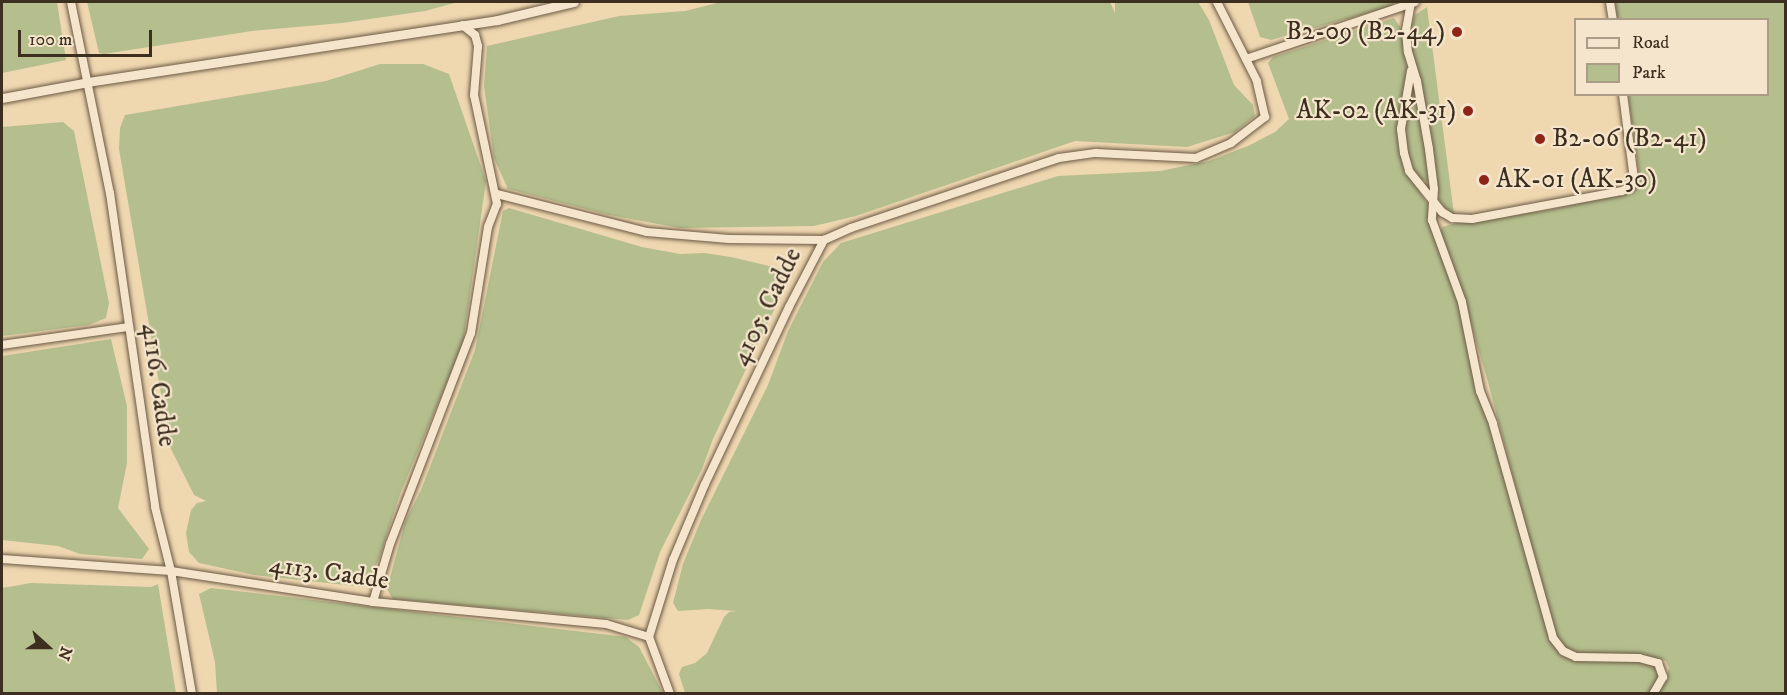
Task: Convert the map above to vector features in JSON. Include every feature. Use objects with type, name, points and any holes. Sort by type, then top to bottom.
[{"type":"street","name":"4116. Cadde","points":[[71,2],[110,193],[155,507],[171,571],[192,693]]},
{"type":"street","points":[[2,98],[88,82],[497,20],[574,2]]},
{"type":"street","points":[[1217,2],[1246,58],[1413,2]]},
{"type":"street","points":[[1413,2],[1406,31],[1429,149],[1433,201],[1432,220],[1462,302],[1480,391],[1493,423],[1552,638],[1563,651],[1576,657],[1639,658],[1658,663],[1663,677],[1653,693]]},
{"type":"street","points":[[1610,2],[1613,18]]},
{"type":"street","points":[[373,602],[390,544],[471,333],[489,227],[497,204],[497,194],[484,150],[474,95],[478,45],[475,35],[461,25]]},
{"type":"street","name":"4105. Cadde","points":[[649,637],[673,560],[705,484],[812,260],[824,240],[851,228],[1059,158],[1096,153],[1196,158],[1231,142],[1265,117],[1257,81],[1246,58]]},
{"type":"street","points":[[1412,67],[1401,129],[1404,153],[1409,171],[1433,201],[1452,218],[1472,219],[1622,191],[1631,187],[1634,179],[1623,96]]},
{"type":"street","points":[[497,194],[647,232],[729,239],[824,240]]},
{"type":"street","points":[[2,345],[129,327]]},
{"type":"street","name":"4113. Cadde","points":[[2,559],[171,571],[373,602],[606,624],[649,637]]},
{"type":"street","points":[[649,637],[670,693]]},
{"type":"green space","points":[[2,2],[57,2],[66,60],[2,73]]},
{"type":"green space","points":[[87,2],[458,2],[425,11],[342,23],[252,31],[104,54],[99,53]]},
{"type":"green space","points":[[721,2],[1110,2],[1115,13],[1115,2],[1198,2],[1209,20],[1234,85],[1253,105],[1255,116],[1235,132],[1187,147],[1075,141],[856,216],[814,226],[680,228],[609,215],[508,189],[494,158],[484,86],[487,46],[619,16],[685,11]]},
{"type":"green space","points":[[1248,2],[1394,2],[1393,6],[1271,40],[1260,37]]},
{"type":"green space","points":[[1615,2],[1785,2],[1785,693],[1656,693],[1667,676],[1669,668],[1666,661],[1644,655],[1580,654],[1568,650],[1556,640],[1488,382],[1460,286],[1439,235],[1442,227],[1460,222],[1544,211],[1629,193],[1638,186],[1640,178],[1628,96],[1769,96],[1769,18],[1617,18]]},
{"type":"green space","points":[[1427,7],[1454,214],[1442,206],[1439,199],[1420,79],[1412,59],[1410,29],[1415,15]]},
{"type":"green space","points":[[1394,18],[1403,31],[1408,78],[1400,106],[1399,144],[1405,168],[1428,205],[1429,224],[1453,286],[1465,327],[1479,400],[1503,460],[1540,604],[1562,654],[1655,664],[1658,678],[1649,694],[685,693],[679,674],[682,667],[695,663],[707,653],[724,617],[729,612],[736,611],[708,609],[678,611],[673,603],[683,564],[701,520],[768,385],[788,331],[823,262],[841,243],[1058,176],[1160,171],[1209,161],[1248,146],[1275,132],[1289,119],[1268,63],[1273,57]]},
{"type":"green space","points":[[380,64],[423,64],[449,74],[486,181],[463,344],[400,494],[379,559],[364,587],[254,575],[199,563],[189,552],[186,533],[191,510],[197,503],[206,501],[194,495],[170,447],[119,149],[120,128],[125,115],[326,81]]},
{"type":"green space","points":[[1414,83],[1429,182],[1418,178],[1408,164],[1403,136],[1407,106]]},
{"type":"green space","points":[[63,122],[74,131],[109,303],[106,318],[89,325],[2,336],[2,127]]},
{"type":"green space","points":[[509,208],[642,247],[680,254],[704,253],[731,257],[782,269],[790,276],[713,439],[702,469],[660,552],[639,615],[628,620],[393,599],[387,589],[405,522],[421,490],[475,350],[503,211]]},
{"type":"green space","points":[[111,339],[127,406],[127,463],[118,508],[149,549],[142,559],[80,554],[58,546],[2,540],[2,356]]},
{"type":"green space","points":[[31,583],[151,587],[158,584],[176,693],[2,693],[2,588]]},
{"type":"green space","points":[[211,588],[626,637],[639,647],[663,693],[217,693],[215,662],[199,594]]},
{"type":"place","name":"B2-09 (B2-44)","points":[[1457,32]]},
{"type":"place","name":"AK-02 (AK-31)","points":[[1468,111]]},
{"type":"place","name":"B2-06 (B2-41)","points":[[1540,139]]},
{"type":"place","name":"AK-01 (AK-30)","points":[[1484,180]]}]
